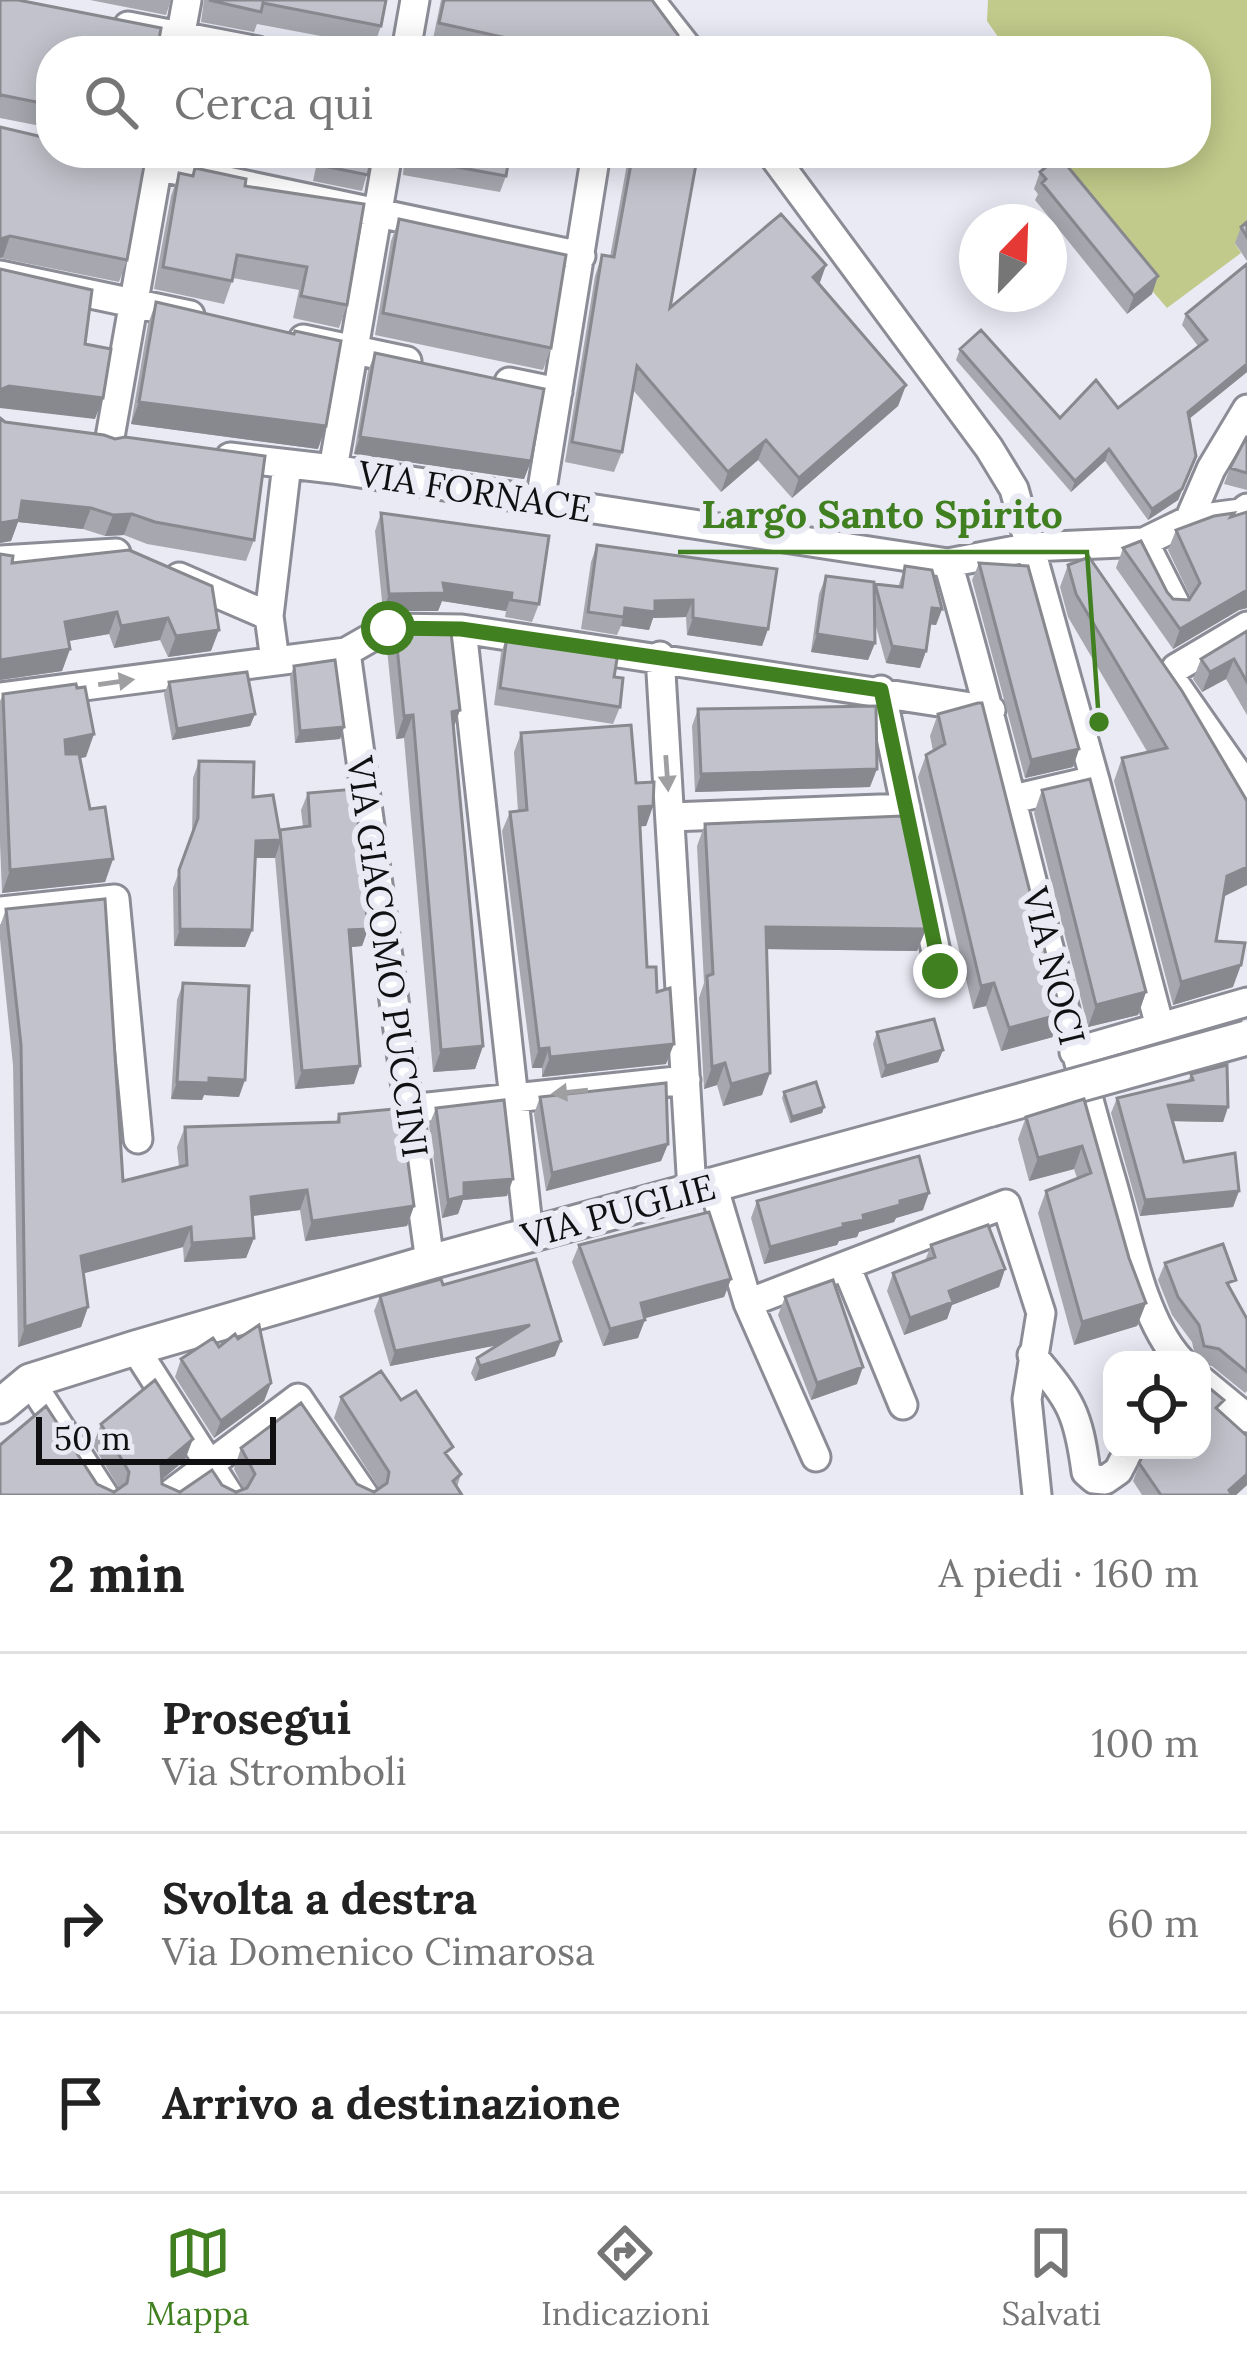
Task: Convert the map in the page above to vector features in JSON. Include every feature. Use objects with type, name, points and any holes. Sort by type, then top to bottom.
[{"type":"street","points":[[180,36],[187,0]]},
{"type":"street","points":[[409,36],[415,0]]},
{"type":"street","points":[[650,0],[678,36]]},
{"type":"street","points":[[90,18],[152,36]]},
{"type":"street","points":[[109,442],[158,168]]},
{"type":"street","points":[[192,168],[581,256]]},
{"type":"street","points":[[333,469],[386,168]]},
{"type":"street","points":[[540,502],[594,168]]},
{"type":"street","points":[[782,168],[989,448],[1014,489],[1160,1027]]},
{"type":"street","points":[[0,274],[222,322]]},
{"type":"street","points":[[266,331],[445,369]]},
{"type":"street","points":[[490,378],[558,392]]},
{"type":"street","points":[[1189,520],[1211,469],[1247,409]]},
{"type":"street","name":"VIA FORNACE","points":[[198,453],[333,469],[948,563],[1031,547],[1084,554],[1144,542]]},
{"type":"street","points":[[275,661],[269,616],[287,464]]},
{"type":"street","points":[[1175,603],[1144,542],[1189,520],[1245,515]]},
{"type":"street","points":[[0,560],[124,553],[269,616]]},
{"type":"street","name":"VIA NOCI","points":[[948,563],[991,710],[1074,1052],[1148,1302],[1172,1351]]},
{"type":"street","points":[[1247,626],[1166,662],[1247,787]]},
{"type":"street","points":[[0,698],[346,652],[388,628],[461,629],[660,656],[991,710]]},
{"type":"street","points":[[461,629],[529,1235]]},
{"type":"street","name":"VIA GIACOMO PUCCINI","points":[[346,652],[430,1262]]},
{"type":"street","points":[[660,656],[686,1081],[703,1188],[816,1457]]},
{"type":"street","points":[[881,690],[940,971]]},
{"type":"street","points":[[1013,799],[1095,780]]},
{"type":"street","points":[[670,817],[906,808]]},
{"type":"street","points":[[0,910],[115,898],[137,1139]]},
{"type":"street","points":[[1074,1052],[1247,1002]]},
{"type":"street","name":"VIA PUGLIE","points":[[0,1406],[30,1381],[135,1348],[430,1262],[1247,1038]]},
{"type":"street","points":[[409,1109],[686,1081]]},
{"type":"street","points":[[748,1303],[1006,1204],[1041,1313],[1027,1400],[1036,1495]]},
{"type":"street","points":[[846,1266],[904,1405]]},
{"type":"street","points":[[135,1348],[229,1495]]},
{"type":"street","points":[[1031,1355],[1066,1395],[1080,1423],[1086,1472],[1105,1480],[1124,1459]]},
{"type":"street","points":[[30,1381],[104,1495]]},
{"type":"street","points":[[1211,1388],[1247,1418]]},
{"type":"street","points":[[169,1495],[298,1398],[364,1495]]},
{"type":"green space","points":[[988,0],[1247,0],[1247,232],[1235,243],[1241,253],[1167,308],[1047,168],[1211,168],[1211,36],[998,36],[987,21]]},
{"type":"building","points":[[0,0],[161,28],[160,36],[36,36],[36,102],[0,96]]},
{"type":"building","points":[[209,0],[386,0],[381,26],[263,3],[261,12]]},
{"type":"building","points":[[444,0],[652,0],[678,35],[498,36],[439,23]]},
{"type":"building","points":[[0,127],[36,135],[36,168],[144,168],[127,260],[10,236],[0,239]]},
{"type":"building","points":[[195,168],[246,179],[245,186],[364,204],[347,305],[301,296],[307,267],[237,255],[232,281],[163,267],[179,173],[193,176]]},
{"type":"building","points":[[334,168],[370,168],[368,175]]},
{"type":"building","points":[[462,168],[507,168],[506,176]]},
{"type":"building","points":[[630,168],[695,168],[670,308],[781,214],[826,265],[813,277],[906,385],[799,478],[766,440],[728,472],[637,366],[622,452],[572,442],[602,255],[614,257]]},
{"type":"building","points":[[1045,168],[1069,168],[1158,276],[1134,296],[1067,214],[1067,204],[1059,204],[1042,183],[1046,179],[1040,172]]},
{"type":"building","points":[[399,219],[566,255],[551,348],[383,313]]},
{"type":"building","points":[[1247,264],[1247,364],[1188,412],[1196,456],[1182,489],[1152,509],[1109,449],[1075,481],[960,349],[981,330],[1060,418],[1096,380],[1118,408],[1207,340],[1186,314]]},
{"type":"building","points":[[0,269],[92,290],[85,344],[111,349],[103,398],[9,386],[0,390]]},
{"type":"building","points":[[156,302],[341,341],[326,426],[139,402]]},
{"type":"building","points":[[375,353],[544,389],[531,461],[360,437]]},
{"type":"building","points":[[0,418],[115,439],[265,456],[254,540],[132,514],[22,501],[19,520],[0,523]]},
{"type":"building","points":[[1247,436],[1247,473],[1230,468]]},
{"type":"building","points":[[1247,512],[1247,590],[1180,629],[1123,548],[1141,541],[1167,592],[1173,599],[1189,600],[1200,583],[1176,530],[1214,516]]},
{"type":"building","points":[[381,513],[549,536],[539,604],[511,600],[512,593],[443,583],[445,593],[389,594]]},
{"type":"building","points":[[597,545],[777,569],[768,629],[693,618],[693,600],[655,601],[655,612],[625,608],[624,617],[588,612]]},
{"type":"building","points":[[129,550],[212,586],[219,630],[176,636],[168,618],[121,626],[117,612],[65,622],[70,649],[0,660],[0,554],[13,556],[12,563]]},
{"type":"building","points":[[1089,557],[1182,691],[1247,801],[1247,867],[1227,876],[1216,941],[1245,943],[1241,965],[1181,982],[1122,758],[1167,748],[1076,594],[1068,565]]},
{"type":"building","points":[[979,563],[1028,566],[1079,749],[1031,760]]},
{"type":"building","points":[[905,566],[932,570],[942,609],[932,608],[926,651],[892,646],[875,584],[902,587]]},
{"type":"building","points":[[826,576],[874,582],[875,643],[817,634]]},
{"type":"building","points":[[450,624],[460,710],[452,712],[483,1046],[441,1050],[413,715],[404,716],[395,627]]},
{"type":"building","points":[[1247,631],[1247,682],[1234,659],[1210,672],[1201,659]]},
{"type":"building","points":[[507,636],[618,653],[614,677],[623,678],[620,707],[500,688]]},
{"type":"building","points":[[335,660],[344,727],[300,731],[294,666]]},
{"type":"building","points":[[247,672],[255,714],[177,729],[169,682]]},
{"type":"building","points":[[76,684],[85,687],[94,734],[65,740],[66,754],[79,754],[90,809],[105,807],[113,859],[10,870],[3,694]]},
{"type":"building","points":[[982,703],[1061,1014],[1009,1028],[994,983],[981,986],[926,755],[945,744],[938,714]]},
{"type":"building","points":[[876,706],[877,769],[701,774],[698,709]]},
{"type":"building","points":[[631,725],[636,783],[654,782],[653,806],[639,807],[647,967],[656,967],[657,992],[670,988],[674,1044],[550,1057],[549,1048],[539,1049],[510,812],[527,810],[521,733]]},
{"type":"building","points":[[199,761],[254,762],[253,797],[273,795],[281,840],[256,841],[252,930],[180,929],[179,870],[198,818]]},
{"type":"building","points":[[1090,779],[1146,992],[1096,1005],[1042,790]]},
{"type":"building","points":[[355,789],[368,929],[349,930],[360,1066],[302,1071],[280,830],[310,826],[308,793]]},
{"type":"building","points":[[902,816],[926,929],[766,927],[770,1073],[731,1084],[725,1063],[712,1067],[707,976],[713,974],[705,824]]},
{"type":"building","points":[[105,899],[123,1181],[187,1165],[185,1127],[339,1122],[339,1114],[394,1109],[401,1111],[414,1206],[312,1221],[307,1190],[251,1197],[254,1238],[192,1243],[191,1227],[81,1256],[88,1307],[25,1327],[21,1045],[6,909]]},
{"type":"building","points":[[183,983],[249,986],[245,1080],[177,1082]]},
{"type":"building","points":[[934,1019],[943,1050],[886,1066],[877,1032]]},
{"type":"building","points":[[1227,1065],[1228,1107],[1168,1105],[1184,1162],[1235,1153],[1239,1191],[1145,1200],[1117,1098],[1193,1080],[1191,1074]]},
{"type":"building","points":[[816,1082],[824,1107],[792,1117],[784,1092]]},
{"type":"building","points":[[666,1083],[668,1144],[552,1173],[540,1097]]},
{"type":"building","points":[[1084,1099],[1146,1303],[1082,1322],[1046,1191],[1091,1173],[1082,1146],[1038,1158],[1026,1117]]},
{"type":"building","points":[[504,1100],[513,1179],[464,1183],[464,1196],[448,1200],[436,1108]]},
{"type":"building","points":[[919,1156],[929,1193],[863,1215],[864,1220],[844,1227],[770,1247],[757,1201]]},
{"type":"building","points":[[709,1212],[731,1279],[641,1303],[645,1320],[610,1329],[579,1245]]},
{"type":"building","points":[[988,1225],[1005,1269],[949,1291],[953,1302],[910,1318],[893,1273],[935,1257],[931,1245]]},
{"type":"building","points":[[1223,1244],[1236,1280],[1227,1283],[1247,1319],[1247,1372],[1219,1349],[1204,1346],[1199,1325],[1178,1297],[1165,1263]]},
{"type":"building","points":[[536,1259],[561,1341],[480,1366],[477,1358],[530,1325],[395,1351],[380,1296],[441,1279],[443,1285]]},
{"type":"building","points":[[833,1280],[863,1367],[817,1383],[785,1297]]},
{"type":"building","points":[[259,1325],[271,1383],[221,1421],[181,1359],[213,1338],[219,1347],[235,1334],[238,1339]]},
{"type":"building","points":[[381,1371],[401,1400],[416,1391],[453,1447],[445,1453],[461,1474],[453,1481],[462,1495],[0,1495],[0,1445],[46,1406],[97,1484],[114,1492],[127,1483],[129,1472],[101,1424],[155,1380],[193,1439],[161,1466],[162,1484],[180,1492],[212,1470],[222,1485],[236,1492],[247,1488],[255,1474],[241,1448],[301,1403],[357,1484],[374,1492],[387,1483],[389,1472],[341,1397]]},
{"type":"building","points":[[1211,1389],[1224,1400],[1216,1408],[1247,1436],[1247,1474],[1229,1490],[1232,1495],[1161,1495],[1139,1463],[1141,1459],[1211,1459]]},
{"type":"place","name":"Largo Santo Spirito","points":[[1099,722]]},
{"type":"route","points":[[388,628],[461,629],[881,690],[940,971]]}]
